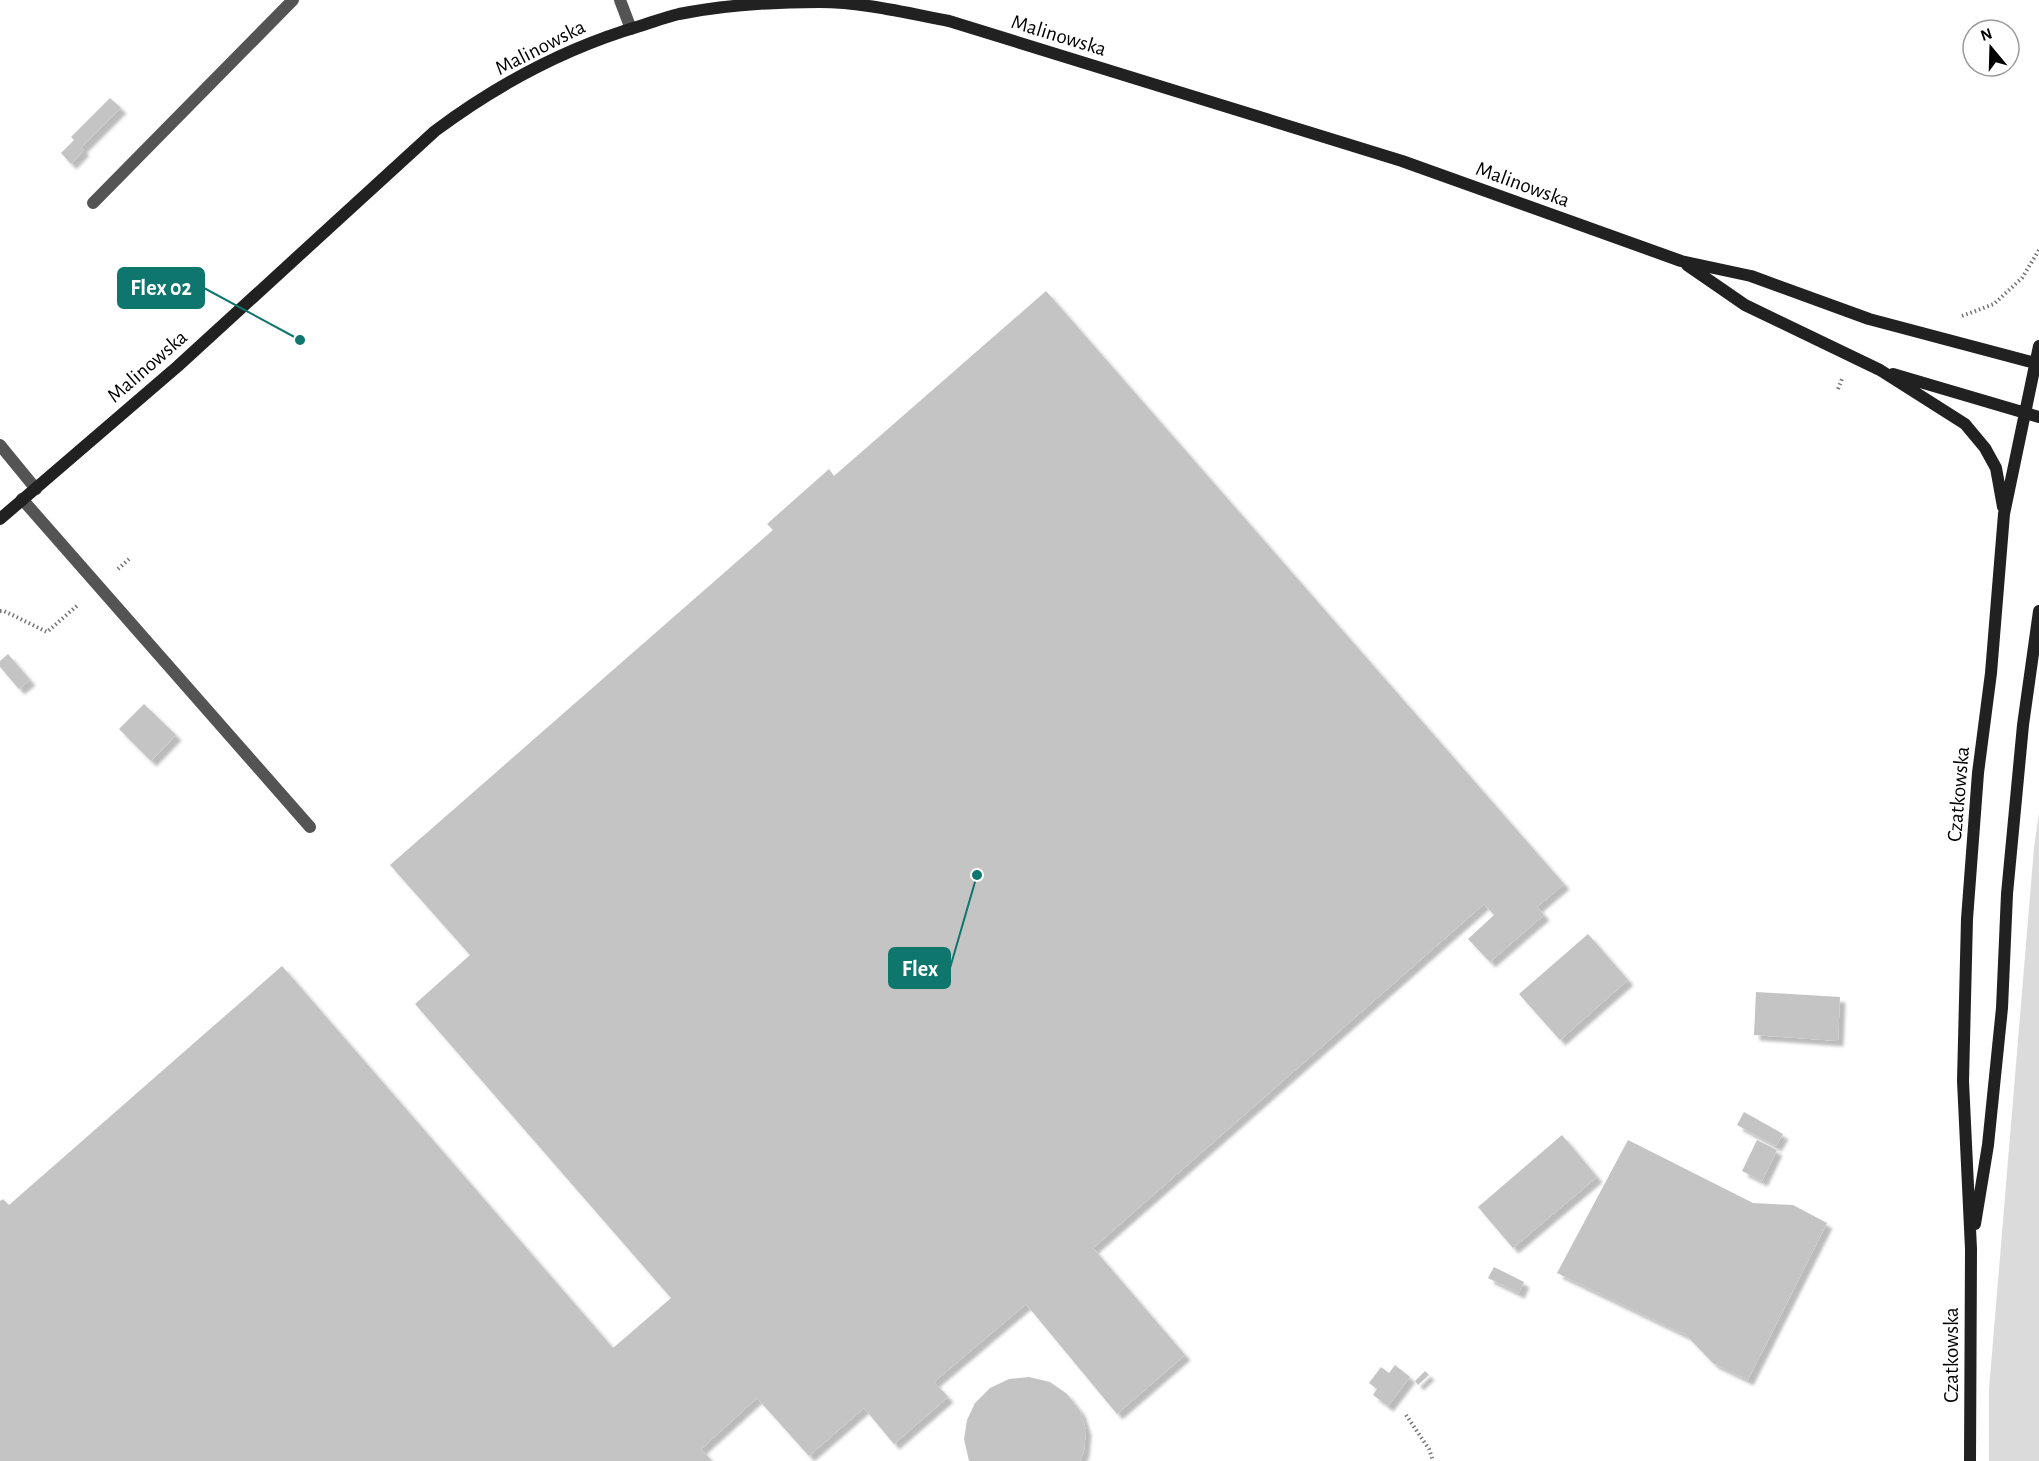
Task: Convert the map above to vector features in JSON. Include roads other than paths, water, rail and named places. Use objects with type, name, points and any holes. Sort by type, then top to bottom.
[{"type":"street","points":[[93,203],[293,0]]},
{"type":"street","points":[[620,0],[631,28]]},
{"type":"street","name":"Malinowska","points":[[0,519],[178,366],[435,131],[467,107],[528,71],[594,40],[677,15],[726,7],[820,2],[886,9],[949,21],[1402,161],[1681,261],[1751,276],[1869,319],[2037,364]]},
{"type":"street","name":"Malinowska","points":[[1681,261],[1745,305],[1880,370],[1965,424],[1976,436],[1996,468],[2004,514]]},
{"type":"street","name":"Czatkowska","points":[[1970,1461],[1971,1249],[1963,1081],[1967,919],[1978,773],[1991,673],[2004,514],[2039,346]]},
{"type":"street","name":"Malinowska","points":[[1880,370],[2039,417]]},
{"type":"street","points":[[0,446],[36,489]]},
{"type":"street","points":[[22,499],[310,827]]},
{"type":"street","name":"Czatkowska","points":[[1971,1249],[1991,1123],[2002,1008],[2007,894],[2023,725],[2039,612]]},
{"type":"place","name":"Flex 02","points":[[300,340]]},
{"type":"place","name":"Flex","points":[[977,875]]}]
